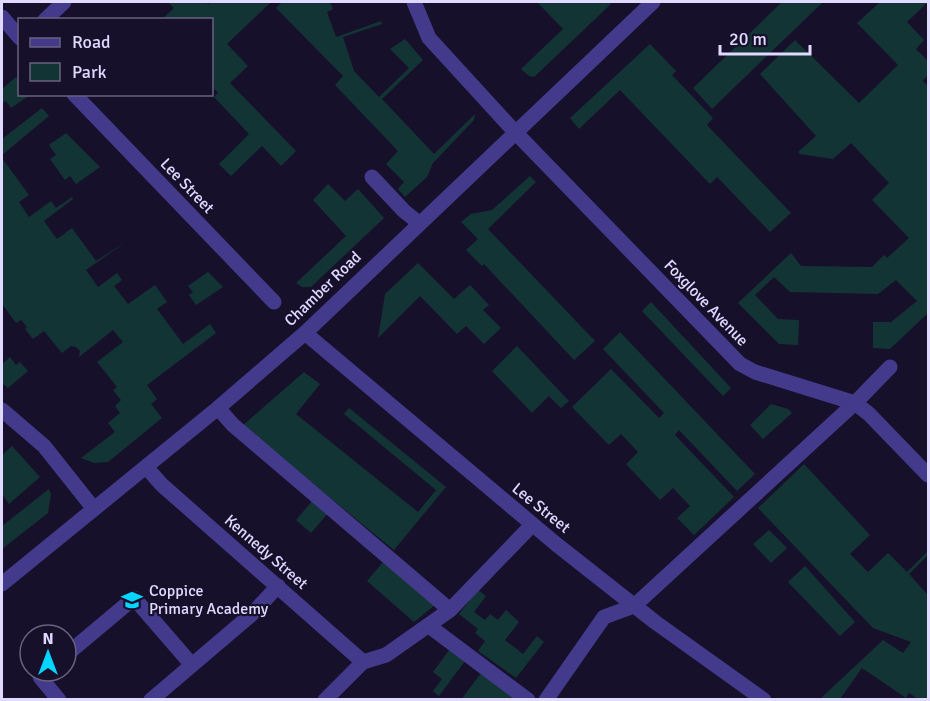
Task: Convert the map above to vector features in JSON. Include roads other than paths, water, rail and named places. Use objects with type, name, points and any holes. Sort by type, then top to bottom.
[{"type":"street","points":[[47,18],[64,2]]},
{"type":"street","name":"Foxglove Avenue","points":[[414,2],[429,38],[516,132],[740,364],[755,372],[855,403],[869,414],[928,475]]},
{"type":"street","name":"Chamber Road","points":[[2,585],[218,408],[305,333],[653,2]]},
{"type":"street","points":[[2,17],[18,36]]},
{"type":"street","name":"Lee Street","points":[[76,96],[274,302]]},
{"type":"street","points":[[372,177],[404,211],[419,223]]},
{"type":"street","name":"Lee Street","points":[[305,333],[532,525],[634,606],[764,699]]},
{"type":"street","points":[[546,699],[604,617],[634,606],[855,403],[890,367]]},
{"type":"street","points":[[218,408],[233,425],[450,610]]},
{"type":"street","points":[[2,410],[44,446],[94,509]]},
{"type":"street","name":"Kennedy Street","points":[[146,467],[158,481],[363,662]]},
{"type":"street","points":[[325,699],[363,662],[386,655],[450,610],[532,525]]},
{"type":"street","points":[[151,699],[252,614],[278,586]]},
{"type":"street","points":[[78,645],[134,598],[192,665]]},
{"type":"street","points":[[429,626],[528,699]]},
{"type":"street","points":[[45,683],[59,699]]},
{"type":"place","name":"Coppice Primary Academy","points":[[132,600]]}]
